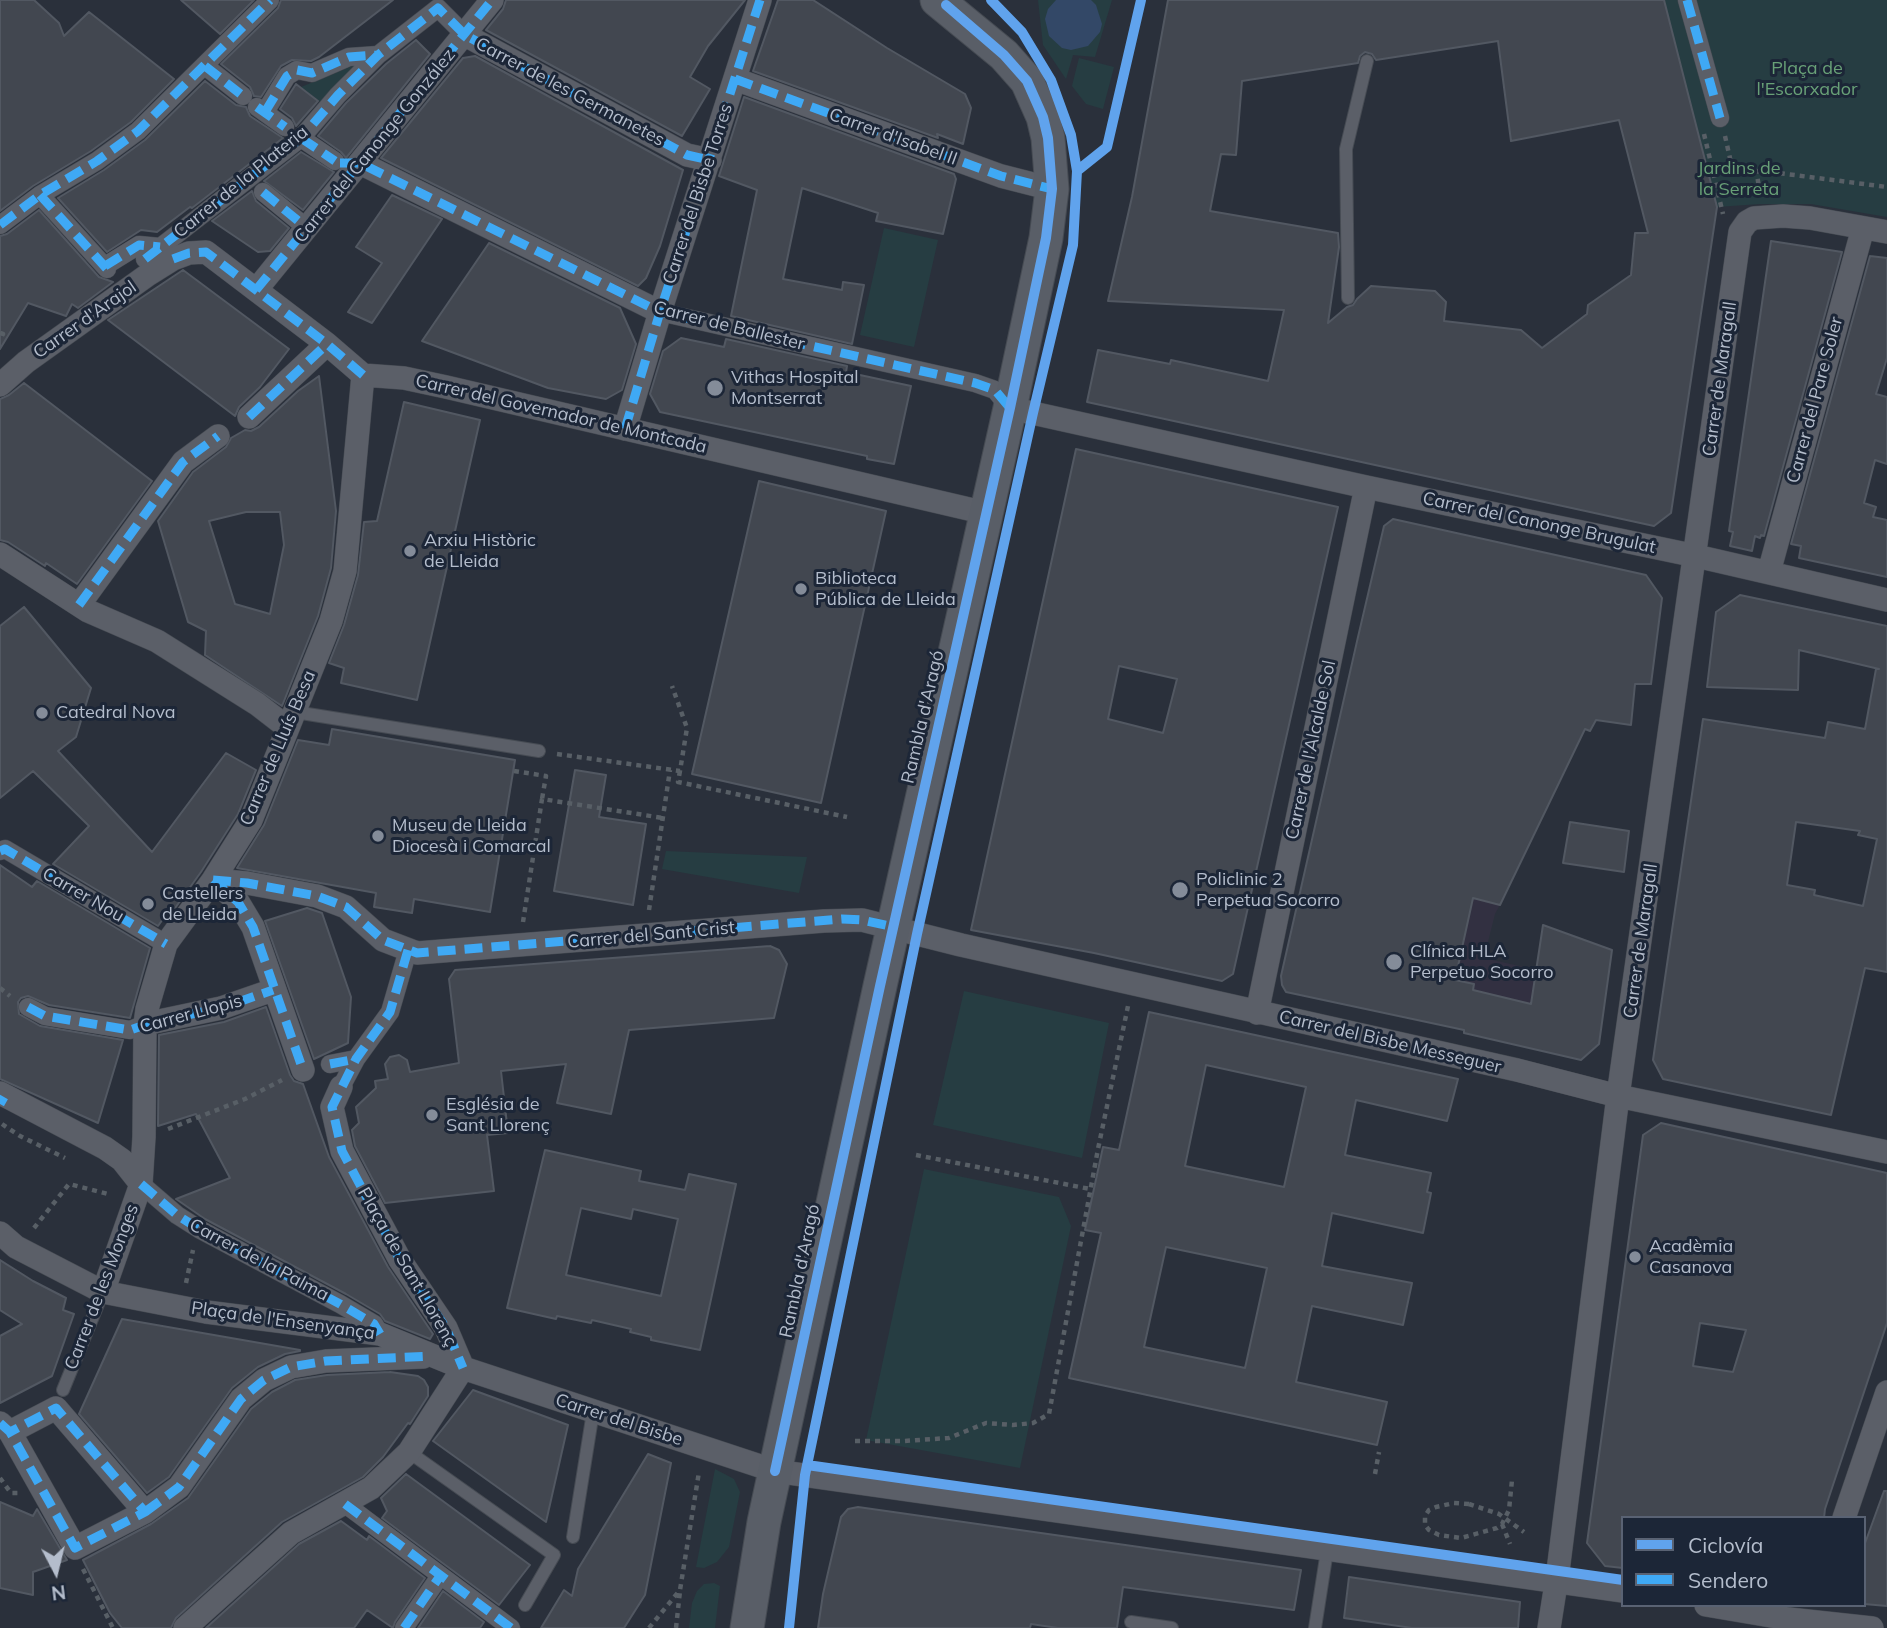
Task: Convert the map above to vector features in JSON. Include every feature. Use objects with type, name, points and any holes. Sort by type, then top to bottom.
[{"type":"main road","name":"Rambla d'Aragó","points":[[747,1628],[761,1536],[1010,408],[1046,238],[1052,189],[1045,128],[1027,81],[1004,55],[946,2]]},
{"type":"street","points":[[0,225],[40,195],[97,162],[138,131],[270,0]]},
{"type":"street","name":"Carrer del Canonge González","points":[[256,290],[308,229],[345,162],[465,35],[492,0]]},
{"type":"street","name":"Carrer del Bisbe Torres","points":[[625,429],[760,0]]},
{"type":"street","points":[[1687,0],[1720,118]]},
{"type":"street","name":"Carrer de les Germanetes","points":[[438,8],[465,35],[687,155],[710,160]]},
{"type":"street","name":"Carrer de la Plateria","points":[[145,259],[167,253],[256,186],[378,55],[438,8]]},
{"type":"street","points":[[255,105],[297,70],[312,73],[349,57],[378,55]]},
{"type":"street","points":[[205,66],[285,127]]},
{"type":"street","name":"Carrer d'Isabel II","points":[[735,79],[1001,176],[1052,189]]},
{"type":"street","name":"Carrer de Ballester","points":[[301,138],[345,162],[660,312],[975,383],[995,390],[1010,408]]},
{"type":"street","points":[[256,186],[308,229]]},
{"type":"street","name":"Carrer de la Plateria","points":[[40,195],[106,268],[139,245],[167,253]]},
{"type":"street","name":"Carrer de Maragall","points":[[1549,1628],[1618,1096],[1741,232],[1747,222],[1754,218],[1783,216],[1863,228]]},
{"type":"street","points":[[1863,228],[1887,232]]},
{"type":"street","name":"Carrer del Pare Soler","points":[[1769,572],[1863,228]]},
{"type":"street","points":[[167,253],[206,251],[363,375]]},
{"type":"street","name":"Carrer d'Arajol","points":[[0,385],[167,253]]},
{"type":"street","points":[[249,417],[327,344]]},
{"type":"street","name":"Carrer del Governador de Montcada","points":[[363,375],[404,378],[986,513]]},
{"type":"street","name":"Carrer de Lluís Besa","points":[[141,1184],[147,1009],[166,944],[213,880],[251,820],[331,621],[345,571],[363,375]]},
{"type":"street","name":"Carrer del Canonge Brugulat","points":[[1010,408],[1366,487],[1696,556],[1887,600]]},
{"type":"street","points":[[79,606],[183,462],[218,436]]},
{"type":"street","name":"Carrer de l'Alcalde Sol","points":[[1257,1013],[1366,487]]},
{"type":"street","points":[[0,554],[79,606],[157,641],[257,704],[291,720]]},
{"type":"street","name":"Carrer Nou","points":[[0,851],[5,849],[166,944]]},
{"type":"street","points":[[213,880],[247,883],[317,896],[346,907],[383,940],[408,950],[390,1012],[356,1059],[341,1087]]},
{"type":"street","points":[[213,880],[238,902],[253,928],[303,1070]]},
{"type":"street","name":"Carrer del Sant Crist","points":[[408,950],[443,952],[842,919],[894,927]]},
{"type":"street","name":"Carrer del Bisbe Messeguer","points":[[894,927],[1257,1013],[1508,1068],[1618,1096],[1887,1152]]},
{"type":"street","name":"Carrer Llopis","points":[[28,1007],[46,1016],[130,1030],[145,1024],[221,1008],[273,990]]},
{"type":"street","points":[[330,1064],[356,1059]]},
{"type":"street","name":"Plaça de Sant Llorenç","points":[[341,1087],[332,1107],[342,1151],[400,1260],[446,1328],[463,1368]]},
{"type":"street","name":"Carrer de la Palma","points":[[1,1098],[105,1148],[122,1160],[141,1184],[177,1215],[340,1304],[374,1324],[380,1334]]},
{"type":"street","name":"Carrer de les Monges","points":[[103,1292],[141,1184]]},
{"type":"street","name":"Plaça de l'Ensenyança","points":[[0,1233],[16,1247],[103,1292],[180,1307],[380,1334],[463,1368]]},
{"type":"street","points":[[145,1512],[56,1408],[5,1427],[75,1548],[145,1512],[179,1487],[241,1399],[264,1380],[291,1367],[326,1361],[431,1356]]},
{"type":"street","points":[[184,1628],[291,1533],[371,1488],[409,1452],[463,1368]]},
{"type":"street","name":"Carrer del Bisbe","points":[[463,1368],[775,1471],[1621,1591]]},
{"type":"street","points":[[1845,1516],[1887,1392]]},
{"type":"street","points":[[345,1504],[511,1628]]},
{"type":"street","points":[[404,1628],[440,1576]]},
{"type":"street","points":[[1722,1607],[1872,1628]]},
{"type":"lane","points":[[1348,298],[1346,149],[1367,61]]},
{"type":"lane","points":[[291,720],[539,751]]},
{"type":"lane","name":"Carrer de les Monges","points":[[63,1390],[103,1292]]},
{"type":"lane","points":[[573,1537],[593,1412]]},
{"type":"lane","points":[[409,1452],[554,1555],[525,1605]]},
{"type":"lane","points":[[1315,1628],[1326,1551]]},
{"type":"lane","points":[[1131,1622],[1172,1628]]},
{"type":"path","points":[[1720,118],[1732,167],[1887,187]]},
{"type":"path","points":[[1701,122],[1724,220]]},
{"type":"path","points":[[0,333],[3,334],[0,339]]},
{"type":"path","points":[[671,686],[687,728],[678,782],[847,817]]},
{"type":"path","points":[[539,751],[680,771]]},
{"type":"path","points":[[645,935],[670,769]]},
{"type":"path","points":[[513,771],[546,776],[519,945]]},
{"type":"path","points":[[542,799],[663,818]]},
{"type":"path","points":[[855,1441],[949,1437],[986,1423],[1013,1426],[1033,1423],[1049,1414],[1090,1188],[1129,1003]]},
{"type":"path","points":[[144,1137],[245,1098],[303,1070]]},
{"type":"path","points":[[6,1128],[44,1149]]},
{"type":"path","points":[[916,1155],[1090,1188]]},
{"type":"path","points":[[31,1232],[69,1184],[108,1194]]},
{"type":"path","points":[[1375,1474],[1379,1452]]},
{"type":"path","points":[[676,1628],[700,1464]]},
{"type":"path","points":[[1512,1480],[1509,1510],[1502,1524],[1489,1532],[1461,1538],[1439,1535],[1425,1525],[1425,1516],[1429,1510],[1454,1503],[1469,1504],[1499,1514],[1524,1532]]},
{"type":"path","points":[[1502,1524],[1510,1544]]},
{"type":"path","points":[[77,1557],[113,1628]]},
{"type":"path","points":[[649,1628],[680,1590]]},
{"type":"shaded area","name":"Clínica HLA Perpetuo Socorro","points":[[1477,877],[1509,888],[1495,914],[1484,958],[1537,970],[1531,1003],[1552,1008],[1542,1051],[1464,1033],[1464,1030],[1286,991],[1281,976],[1299,898]]},
{"type":"green space","points":[[1038,0],[1112,0],[1095,57],[1073,55],[1066,79],[1043,45]]},
{"type":"green space","name":"Plaça de l'Escorxador","points":[[1664,0],[1887,0],[1887,217],[1811,204],[1717,207]]},
{"type":"green space","points":[[1079,58],[1114,67],[1103,109],[1086,104],[1072,86]]},
{"type":"green space","points":[[367,60],[323,104],[301,87]]},
{"type":"green space","points":[[884,228],[938,240],[914,347],[860,335]]},
{"type":"green space","points":[[666,851],[807,857],[799,893],[662,869]]},
{"type":"green space","points":[[964,991],[1109,1023],[1082,1158],[933,1125]]},
{"type":"green space","points":[[924,1169],[1059,1197],[1071,1226],[1020,1468],[866,1440]]},
{"type":"green space","points":[[715,1469],[734,1479],[740,1492],[729,1547],[717,1562],[704,1568],[696,1567]]},
{"type":"green space","points":[[714,1583],[720,1586],[715,1628],[689,1628],[692,1603],[697,1591],[704,1584]]},
{"type":"water","points":[[1056,0],[1091,0],[1096,5],[1102,24],[1100,32],[1088,46],[1071,50],[1062,48],[1049,36],[1045,19],[1048,9]]},
{"type":"building","points":[[0,0],[34,0],[59,23],[64,36],[89,12],[174,79],[131,122],[91,151],[33,186],[0,211]]},
{"type":"building","points":[[181,0],[254,0],[220,34]]},
{"type":"building","points":[[281,0],[393,0],[319,57],[311,61],[292,60],[281,66],[261,97],[254,96],[250,87],[221,64],[278,8]]},
{"type":"building","points":[[506,0],[745,0],[708,46],[690,77],[710,89],[682,136],[486,30],[503,9]]},
{"type":"building","points":[[778,0],[813,0],[965,94],[971,108],[963,144],[937,134],[938,138],[753,71]]},
{"type":"building","points":[[1168,0],[1664,0],[1717,207],[1671,513],[1654,526],[1087,402],[1098,350],[1170,364],[1171,360],[1268,381],[1284,310],[1108,301],[1132,197]],"holes":[[[1498,41],[1511,141],[1619,120],[1648,233],[1635,233],[1631,275],[1588,305],[1587,314],[1542,348],[1521,330],[1444,321],[1446,302],[1435,291],[1371,286],[1353,305],[1328,323],[1339,247],[1338,233],[1210,211],[1221,154],[1236,155],[1242,81],[1358,63],[1365,52],[1372,54],[1376,60]]]},
{"type":"building","points":[[416,40],[430,54],[346,158],[318,136],[346,103],[386,64]]},
{"type":"building","points":[[475,56],[683,170],[660,246],[646,278],[638,286],[381,158],[463,58]]},
{"type":"building","points":[[205,81],[236,105],[246,107],[250,116],[283,138],[157,232],[141,230],[107,252],[58,198],[104,170],[145,140]]},
{"type":"building","points":[[296,84],[318,101],[296,126],[292,118],[280,109]]},
{"type":"building","points":[[744,97],[954,174],[956,179],[943,234],[876,221],[878,213],[802,188],[783,279],[842,290],[843,282],[864,285],[852,344],[731,316],[757,190],[719,176]]},
{"type":"building","points":[[301,152],[334,172],[303,210],[264,181]]},
{"type":"building","points":[[252,191],[256,201],[289,228],[270,251],[258,252],[212,221]]},
{"type":"building","points":[[392,195],[442,219],[372,323],[348,312],[382,263],[356,247]]},
{"type":"building","points":[[39,210],[99,277],[113,282],[78,308],[72,304],[66,316],[28,303],[0,349],[0,236],[7,234]]},
{"type":"building","points":[[1771,241],[1842,252],[1764,536],[1755,536],[1752,551],[1730,546],[1733,532],[1729,531]]},
{"type":"building","points":[[489,243],[620,308],[636,344],[622,390],[606,399],[548,388],[422,341]]},
{"type":"building","points":[[1870,256],[1887,258],[1887,358],[1876,394],[1887,397],[1887,464],[1875,460],[1864,503],[1876,507],[1873,517],[1887,520],[1887,577],[1799,558],[1801,546],[1791,544]]},
{"type":"building","points":[[183,270],[289,349],[260,387],[239,407],[235,416],[108,320]]},
{"type":"building","points":[[681,338],[724,347],[726,339],[847,366],[846,372],[911,386],[894,464],[660,412],[650,394],[663,351]]},
{"type":"building","points":[[319,376],[336,511],[331,568],[318,616],[282,706],[205,655],[206,631],[188,622],[158,521],[193,472],[226,447],[231,438],[245,430],[251,431],[259,427],[298,391]],"holes":[[[246,512],[280,512],[284,545],[270,614],[235,604],[209,521]]]},
{"type":"building","points":[[24,383],[152,481],[77,584],[46,563],[45,566],[8,542],[0,540],[0,399]]},
{"type":"building","name":"Arxiu Històric de Lleida","points":[[404,402],[480,420],[417,700],[341,683],[344,668],[329,663],[344,625],[358,575],[364,522],[377,521]]},
{"type":"building","points":[[1076,449],[1338,507],[1233,974],[1222,981],[971,930]],"holes":[[[1119,666],[1177,679],[1163,733],[1108,719]]]},
{"type":"building","name":"Biblioteca Pública de Lleida","points":[[759,481],[886,511],[821,803],[692,774]]},
{"type":"building","points":[[1393,519],[1646,575],[1662,598],[1651,684],[1635,684],[1631,725],[1596,720],[1590,731],[1585,729],[1500,905],[1473,898],[1455,980],[1474,984],[1473,990],[1531,1004],[1543,925],[1612,950],[1599,1044],[1581,1060],[1464,1033],[1464,1030],[1286,992],[1282,985],[1281,976],[1384,526]]},
{"type":"building","points":[[1740,595],[1887,626],[1887,972],[1865,968],[1831,1115],[1663,1079],[1653,1060],[1703,719],[1825,738],[1828,722],[1865,729],[1876,669],[1879,669],[1799,650],[1798,690],[1707,687],[1716,612]],"holes":[[[1796,822],[1860,831],[1858,835],[1877,839],[1863,906],[1814,895],[1815,890],[1787,885]]]},
{"type":"building","points":[[24,607],[91,688],[76,737],[58,751],[152,852],[226,753],[256,770],[238,814],[201,872],[173,911],[170,909],[158,926],[53,864],[89,826],[33,771],[0,798],[0,626]]},
{"type":"building","name":"Museu de Lleida Diocesà i Comarcal","points":[[332,729],[515,760],[490,912],[414,899],[412,913],[374,907],[376,893],[237,868],[264,825],[298,740],[329,745]]},
{"type":"building","name":"Museu de Lleida Diocesà i Comarcal","points":[[575,770],[606,775],[599,817],[646,824],[633,905],[554,891]]},
{"type":"building","points":[[1570,822],[1629,831],[1624,872],[1563,863]]},
{"type":"building","points":[[0,865],[32,887],[37,881],[150,948],[130,1018],[49,1005],[28,996],[18,1002],[19,1014],[40,1026],[123,1040],[98,1123],[0,1079]]},
{"type":"building","points":[[307,908],[322,913],[351,997],[348,1043],[314,1059],[265,921]]},
{"type":"building","points":[[770,946],[779,950],[787,964],[774,1018],[629,1030],[611,1114],[557,1103],[566,1064],[501,1071],[508,1133],[487,1135],[494,1191],[385,1203],[355,1146],[352,1130],[359,1123],[356,1107],[376,1088],[375,1081],[388,1079],[385,1064],[390,1057],[399,1055],[407,1060],[410,1072],[459,1063],[449,979],[455,970]]},
{"type":"building","points":[[266,1007],[290,1075],[294,1081],[303,1084],[329,1157],[388,1267],[433,1334],[430,1339],[385,1321],[380,1314],[346,1294],[205,1219],[176,1199],[230,1178],[196,1114],[158,1126],[159,1035],[224,1022]]},
{"type":"building","points":[[1149,1012],[1458,1079],[1447,1121],[1356,1100],[1345,1155],[1431,1173],[1427,1192],[1431,1193],[1423,1233],[1332,1213],[1322,1266],[1412,1283],[1403,1325],[1312,1306],[1296,1382],[1387,1402],[1377,1445],[1069,1378],[1101,1233],[1085,1230],[1103,1147],[1119,1150]],"holes":[[[1206,1065],[1306,1087],[1284,1187],[1185,1166]],[[1166,1247],[1267,1268],[1245,1368],[1144,1347]]]},
{"type":"building","points":[[1661,1123],[1887,1173],[1887,1323],[1824,1516],[1621,1516],[1621,1568],[1605,1566],[1587,1543],[1643,1135]],"holes":[[[1700,1323],[1746,1330],[1733,1372],[1693,1366]]]},
{"type":"building","points":[[545,1150],[641,1171],[639,1181],[685,1190],[689,1174],[736,1184],[700,1350],[651,1340],[651,1337],[630,1332],[631,1329],[592,1320],[591,1323],[557,1316],[556,1319],[507,1308]],"holes":[[[581,1208],[631,1219],[633,1209],[678,1219],[661,1296],[566,1275]]]},
{"type":"building","points":[[0,1260],[66,1298],[63,1310],[74,1314],[52,1376],[0,1403],[0,1336],[22,1324],[0,1310]]},
{"type":"building","points":[[122,1319],[300,1351],[285,1354],[258,1367],[232,1388],[169,1477],[147,1493],[79,1414]]},
{"type":"building","points":[[390,1372],[418,1376],[428,1387],[428,1396],[410,1424],[408,1423],[383,1457],[363,1477],[282,1522],[176,1618],[171,1628],[122,1628],[110,1613],[83,1560],[151,1524],[188,1498],[251,1409],[272,1392],[295,1380],[327,1375]]},
{"type":"building","points":[[473,1390],[568,1425],[546,1522],[433,1441]]},
{"type":"building","points":[[648,1454],[671,1463],[645,1595],[624,1628],[541,1628],[564,1590],[572,1596],[578,1569]]},
{"type":"building","points":[[406,1474],[530,1565],[499,1605],[382,1518],[387,1511],[381,1498]]},
{"type":"building","points":[[1884,1491],[1887,1491],[1887,1606],[1866,1604],[1866,1540]]},
{"type":"building","points":[[0,1502],[33,1516],[37,1509],[67,1560],[33,1572],[33,1595],[0,1588]]},
{"type":"building","points":[[858,1507],[1301,1570],[1294,1610],[1123,1587],[1117,1628],[1058,1628],[1031,1624],[1030,1628],[818,1628],[841,1517],[848,1509]]},
{"type":"building","points":[[341,1521],[367,1540],[369,1536],[425,1578],[393,1628],[367,1610],[354,1628],[206,1628],[299,1544]]},
{"type":"building","points":[[1349,1577],[1520,1602],[1518,1628],[1412,1628],[1344,1618]]},
{"type":"building","points":[[443,1591],[484,1622],[480,1628],[418,1628]]},
{"type":"marked path","points":[[0,225],[40,195],[97,161],[138,131],[270,0]]},
{"type":"marked path","points":[[256,290],[492,0]]},
{"type":"marked path","points":[[625,429],[760,0]]},
{"type":"marked path","points":[[1687,0],[1720,118]]},
{"type":"marked path","points":[[145,259],[301,138],[338,95],[378,55],[438,8],[465,35],[687,155],[710,160]]},
{"type":"marked path","points":[[265,112],[287,76],[297,70],[312,73],[349,57],[378,55]]},
{"type":"marked path","points":[[205,66],[243,96]]},
{"type":"marked path","points":[[735,79],[1001,176],[1052,189]]},
{"type":"marked path","points":[[257,107],[285,127]]},
{"type":"marked path","points":[[301,138],[335,161]]},
{"type":"marked path","points":[[340,163],[360,163],[660,312],[975,383],[995,390],[1010,408]]},
{"type":"marked path","points":[[263,192],[308,229]]},
{"type":"marked path","points":[[40,195],[107,269]]},
{"type":"marked path","points":[[105,266],[139,245],[160,247]]},
{"type":"marked path","points":[[173,259],[189,253],[206,252],[327,344],[363,375]]},
{"type":"marked path","points":[[249,417],[327,344]]},
{"type":"marked path","points":[[79,605],[183,462],[218,436]]},
{"type":"marked path","points":[[0,851],[5,849],[166,944]]},
{"type":"marked path","points":[[213,880],[247,883],[317,896],[346,907],[383,940],[417,953],[842,919],[894,927]]},
{"type":"marked path","points":[[213,880],[238,902],[253,927],[303,1070]]},
{"type":"marked path","points":[[408,950],[390,1012],[356,1059],[332,1107],[342,1151],[400,1260],[446,1328],[463,1368]]},
{"type":"marked path","points":[[28,1007],[45,1016],[130,1030],[153,1022],[221,1008],[273,990]]},
{"type":"marked path","points":[[330,1064],[356,1059]]},
{"type":"marked path","points":[[0,1104],[4,1097]]},
{"type":"marked path","points":[[141,1184],[177,1215],[199,1229],[340,1304],[374,1324],[380,1334]]},
{"type":"marked path","points":[[145,1512],[179,1487],[241,1399],[264,1380],[291,1367],[326,1361],[431,1356]]},
{"type":"marked path","points":[[0,1423],[10,1432],[75,1548],[145,1512],[56,1408],[10,1432]]},
{"type":"marked path","points":[[345,1504],[511,1628]]},
{"type":"marked path","points":[[404,1628],[440,1576]]},
{"type":"cycle path","points":[[991,0],[1022,32],[1051,80],[1071,135],[1077,171]]},
{"type":"cycle path","points":[[789,1628],[805,1475],[917,934],[1073,245],[1077,171],[1107,147],[1141,0]]},
{"type":"cycle path","points":[[775,1471],[880,986],[1010,408],[1046,238],[1052,189],[1048,138],[1043,117],[1027,81],[1004,55],[946,5]]},
{"type":"cycle path","points":[[807,1465],[1621,1580]]},
{"type":"place","name":"Vithas Hospital Montserrat","points":[[715,388]]},
{"type":"place","name":"Arxiu Històric de Lleida","points":[[410,551]]},
{"type":"place","name":"Biblioteca Pública de Lleida","points":[[801,589]]},
{"type":"place","name":"Catedral Nova","points":[[42,713]]},
{"type":"place","name":"Museu de Lleida Diocesà i Comarcal","points":[[378,836]]},
{"type":"place","name":"Policlinic 2 Perpetua Socorro","points":[[1180,890]]},
{"type":"place","name":"Castellers de Lleida","points":[[148,904]]},
{"type":"place","name":"Clínica HLA Perpetuo Socorro","points":[[1394,962]]},
{"type":"place","name":"Església de Sant Llorenç","points":[[432,1115]]},
{"type":"place","name":"Acadèmia Casanova","points":[[1635,1257]]},
{"type":"park label","name":"Jardins de la Serreta","points":[[1739,179]]}]
